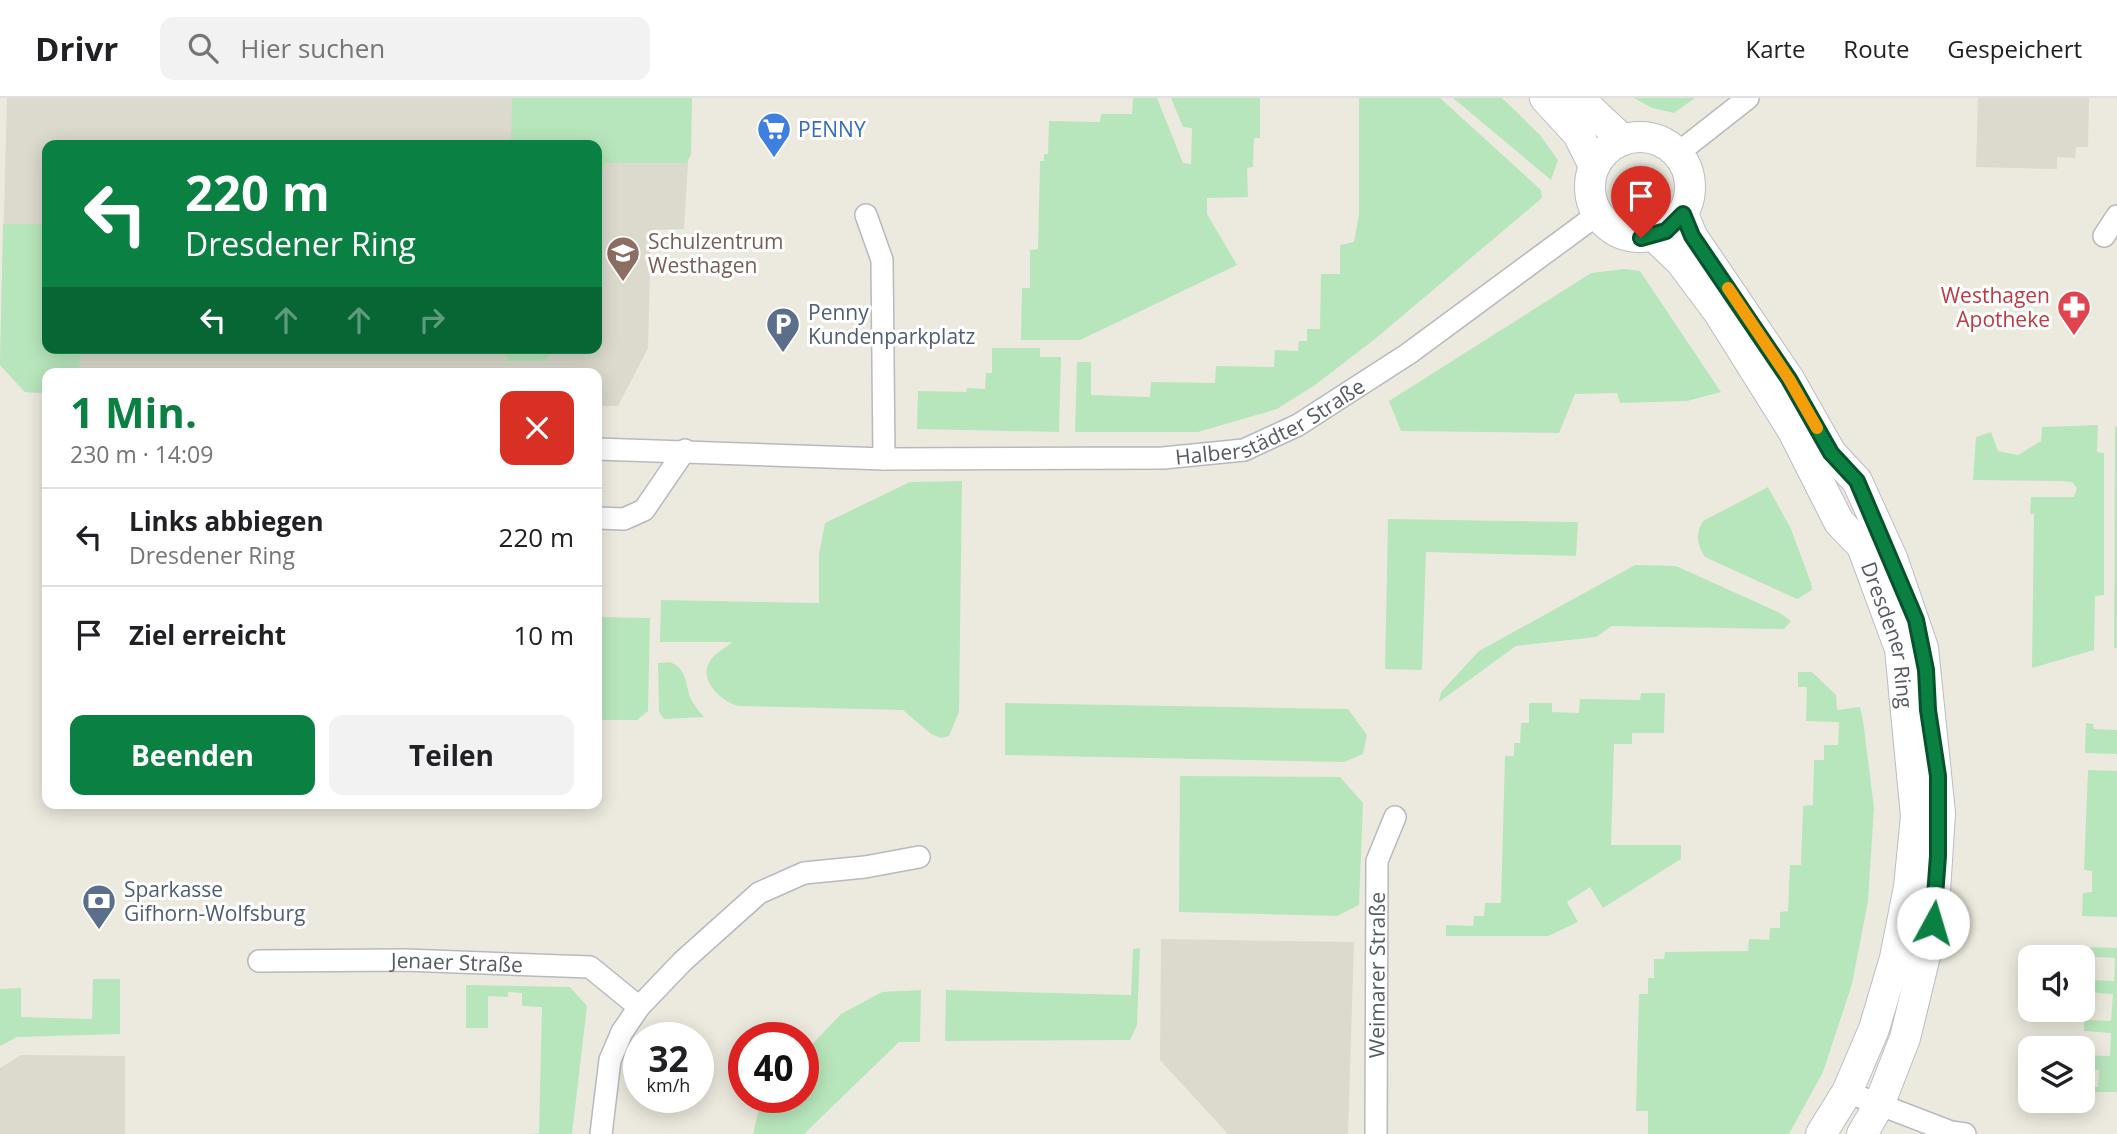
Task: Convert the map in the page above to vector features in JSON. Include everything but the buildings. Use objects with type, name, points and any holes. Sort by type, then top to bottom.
[{"type":"street","points":[[1545,98],[1578,134],[1594,166]]},
{"type":"street","points":[[1578,98],[1623,140]]},
{"type":"street","points":[[1678,153],[1748,98]]},
{"type":"street","points":[[1652,138],[1678,153],[1687,167],[1691,182],[1690,199],[1683,214],[1666,231],[1654,236],[1628,236],[1606,224],[1598,214],[1590,191],[1594,166],[1601,155],[1623,140],[1652,138]]},
{"type":"street","name":"Halberstädter Straße","points":[[602,449],[884,459],[1163,458],[1244,450],[1298,425],[1408,354],[1598,214]]},
{"type":"street","name":"Dresdener Ring","points":[[1683,214],[1692,236],[1789,379],[1831,453],[1857,481],[1892,558],[1923,648],[1940,813],[1937,889],[1924,967],[1909,1026],[1879,1105],[1862,1134]]},
{"type":"street","points":[[866,215],[882,261],[884,459]]},
{"type":"street","points":[[2104,236],[2117,216]]},
{"type":"street","name":"Dresdener Ring","points":[[1654,236],[1681,262],[1719,313],[1793,431],[1839,522],[1862,546],[1900,649],[1916,816],[1909,887],[1895,958],[1874,1029],[1847,1092],[1821,1134]]},
{"type":"street","points":[[602,518],[624,519],[644,510],[685,450]]},
{"type":"street","name":"Weimarer Straße","points":[[1376,1134],[1377,861],[1395,817]]},
{"type":"street","points":[[601,1134],[610,1060],[622,1032],[639,1007],[683,961],[759,893],[804,873],[864,867],[919,857]]},
{"type":"street","name":"Jenaer Straße","points":[[259,961],[405,960],[590,967],[639,1007]]},
{"type":"street","points":[[1847,1092],[1965,1134]]},
{"type":"shaded area","name":"Schulzentrum Westhagen","points":[[7,98],[692,98],[684,229],[651,230],[648,348],[618,406],[602,406],[602,368],[42,368],[42,393],[25,392],[0,365]]},
{"type":"shaded area","points":[[1978,98],[2089,98],[2088,147],[2076,147],[2075,158],[2057,157],[2057,169],[1976,167]]},
{"type":"shaded area","points":[[1161,939],[1354,942],[1348,1134],[1228,1134],[1160,1060]]},
{"type":"shaded area","points":[[21,1055],[125,1056],[125,1134],[0,1134],[0,1068]]},
{"type":"green space","points":[[512,98],[692,98],[691,155],[686,163],[605,163],[602,165],[602,140],[511,140]]},
{"type":"green space","points":[[1133,98],[1157,98],[1183,163],[1191,164],[1192,128],[1183,127],[1171,98],[1260,98],[1260,138],[1254,138],[1253,167],[1247,168],[1248,197],[1207,198],[1207,214],[1237,265],[1080,340],[1021,340],[1022,288],[1030,288],[1030,250],[1038,249],[1040,161],[1044,161],[1044,154],[1048,154],[1049,121],[1100,122],[1101,114],[1132,114]]},
{"type":"green space","points":[[1359,98],[1440,98],[1541,190],[1542,198],[1375,339],[1315,385],[1277,409],[1198,432],[1075,432],[1077,362],[1091,362],[1091,395],[1150,397],[1151,382],[1215,383],[1216,366],[1274,367],[1275,350],[1298,351],[1299,341],[1307,341],[1307,329],[1320,329],[1321,274],[1340,274],[1340,245],[1354,242],[1359,214]]},
{"type":"green space","points":[[1453,98],[1502,98],[1540,135],[1558,160],[1551,180]]},
{"type":"green space","points":[[1634,98],[1695,98],[1674,113],[1652,108]]},
{"type":"green space","points":[[3,224],[42,224],[42,354],[80,354],[79,368],[42,368],[42,393],[25,392],[0,365]]},
{"type":"green space","points":[[1625,269],[1640,271],[1721,392],[1687,401],[1620,403],[1617,393],[1575,394],[1559,433],[1401,431],[1389,401],[1591,273]]},
{"type":"green space","points":[[992,348],[1040,348],[1040,357],[1061,357],[1059,432],[917,429],[918,391],[966,392],[967,388],[985,389],[986,373],[992,373]]},
{"type":"green space","points":[[507,354],[550,354],[544,361],[507,361]]},
{"type":"green space","points":[[2098,425],[2097,452],[2104,453],[2104,595],[2095,596],[2094,650],[2032,668],[2034,514],[2030,514],[2031,497],[2074,497],[2077,488],[2072,482],[2060,481],[1973,480],[1976,437],[1991,432],[1998,451],[2018,455],[2041,441],[2042,427]]},
{"type":"green space","points":[[2115,426],[2117,427],[2117,648],[2114,648]]},
{"type":"green space","points":[[962,481],[959,712],[949,736],[941,738],[931,734],[903,710],[739,706],[717,693],[708,679],[707,672],[714,656],[732,642],[660,642],[661,600],[819,603],[819,554],[825,523],[910,482]]},
{"type":"green space","points":[[1768,487],[1791,529],[1811,583],[1812,590],[1797,599],[1705,557],[1700,548],[1698,535],[1703,521]]},
{"type":"green space","points":[[1388,519],[1578,522],[1576,556],[1426,552],[1422,670],[1385,669]]},
{"type":"green space","points":[[1635,565],[1676,566],[1780,613],[1791,621],[1784,629],[1612,626],[1596,637],[1516,646],[1439,702],[1441,692],[1479,651]]},
{"type":"green space","points":[[602,617],[650,618],[648,711],[637,720],[602,720]]},
{"type":"green space","points":[[670,662],[680,668],[691,700],[704,717],[664,719],[659,712],[658,663]]},
{"type":"green space","points":[[1798,672],[1812,672],[1836,695],[1837,710],[1860,707],[1863,720],[1874,808],[1868,901],[1852,984],[1823,1072],[1789,1134],[1648,1134],[1648,1111],[1636,1111],[1639,994],[1648,994],[1648,978],[1654,978],[1654,959],[1664,959],[1665,952],[1748,951],[1749,939],[1769,940],[1770,928],[1780,928],[1780,912],[1788,911],[1790,865],[1801,865],[1803,806],[1813,805],[1814,760],[1824,760],[1824,745],[1838,745],[1839,722],[1806,721],[1807,687],[1798,687]]},
{"type":"green space","points":[[1641,693],[1665,693],[1664,733],[1632,733],[1632,744],[1614,744],[1611,845],[1681,845],[1681,859],[1603,908],[1590,887],[1567,902],[1578,922],[1548,936],[1446,936],[1446,925],[1473,926],[1474,916],[1484,916],[1485,903],[1501,903],[1505,756],[1514,756],[1514,743],[1520,743],[1521,723],[1529,723],[1529,703],[1552,703],[1552,712],[1579,713],[1580,699],[1640,700]]},
{"type":"green space","points":[[1005,703],[1348,709],[1367,735],[1363,754],[1344,762],[1005,755]]},
{"type":"green space","points":[[2086,723],[2093,724],[2094,729],[2117,730],[2117,754],[2085,753]]},
{"type":"green space","points":[[2088,770],[2117,771],[2117,917],[2082,916],[2083,893],[2092,892],[2092,871],[2084,870]]},
{"type":"green space","points":[[1180,776],[1340,777],[1363,803],[1359,905],[1337,916],[1179,912]]},
{"type":"green space","points":[[2095,947],[2117,948],[2117,1092],[2095,1092],[2099,1070],[2095,1070],[2095,1055],[2110,1056],[2111,1033],[2084,1031],[2084,1022],[2111,1021],[2113,994],[2095,993],[2095,980],[2114,981],[2115,958],[2095,957]]},
{"type":"green space","points":[[1140,948],[1137,1025],[1130,1040],[945,1041],[946,990],[1131,995],[1133,949]]},
{"type":"green space","points":[[93,979],[120,979],[120,1034],[17,1037],[0,1046],[0,989],[21,988],[21,1017],[92,1019]]},
{"type":"green space","points":[[466,985],[570,987],[587,1006],[572,1134],[530,1134],[539,1133],[542,1007],[522,1006],[522,993],[508,992],[508,997],[488,996],[488,1028],[466,1028]]},
{"type":"green space","points":[[921,990],[920,1042],[899,1042],[804,1134],[753,1134],[758,1113],[819,1113],[819,1037],[841,1014],[882,992]]},
{"type":"slow traffic","points":[[1728,288],[1789,379],[1817,428]]},
{"type":"place","name":"PENNY","points":[[774,159]]},
{"type":"place","name":"Schulzentrum Westhagen","points":[[623,283]]},
{"type":"place","name":"Westhagen Apotheke","points":[[2074,337]]},
{"type":"place","name":"Penny Kundenparkplatz","points":[[783,354]]},
{"type":"place","name":"Sparkasse Gifhorn-Wolfsburg","points":[[99,931]]},
{"type":"route","points":[[1641,238],[1666,231],[1683,214],[1692,236],[1789,379],[1831,453],[1857,481],[1892,558],[1916,620],[1923,648],[1928,710],[1934,739],[1940,813],[1933,923]]}]
